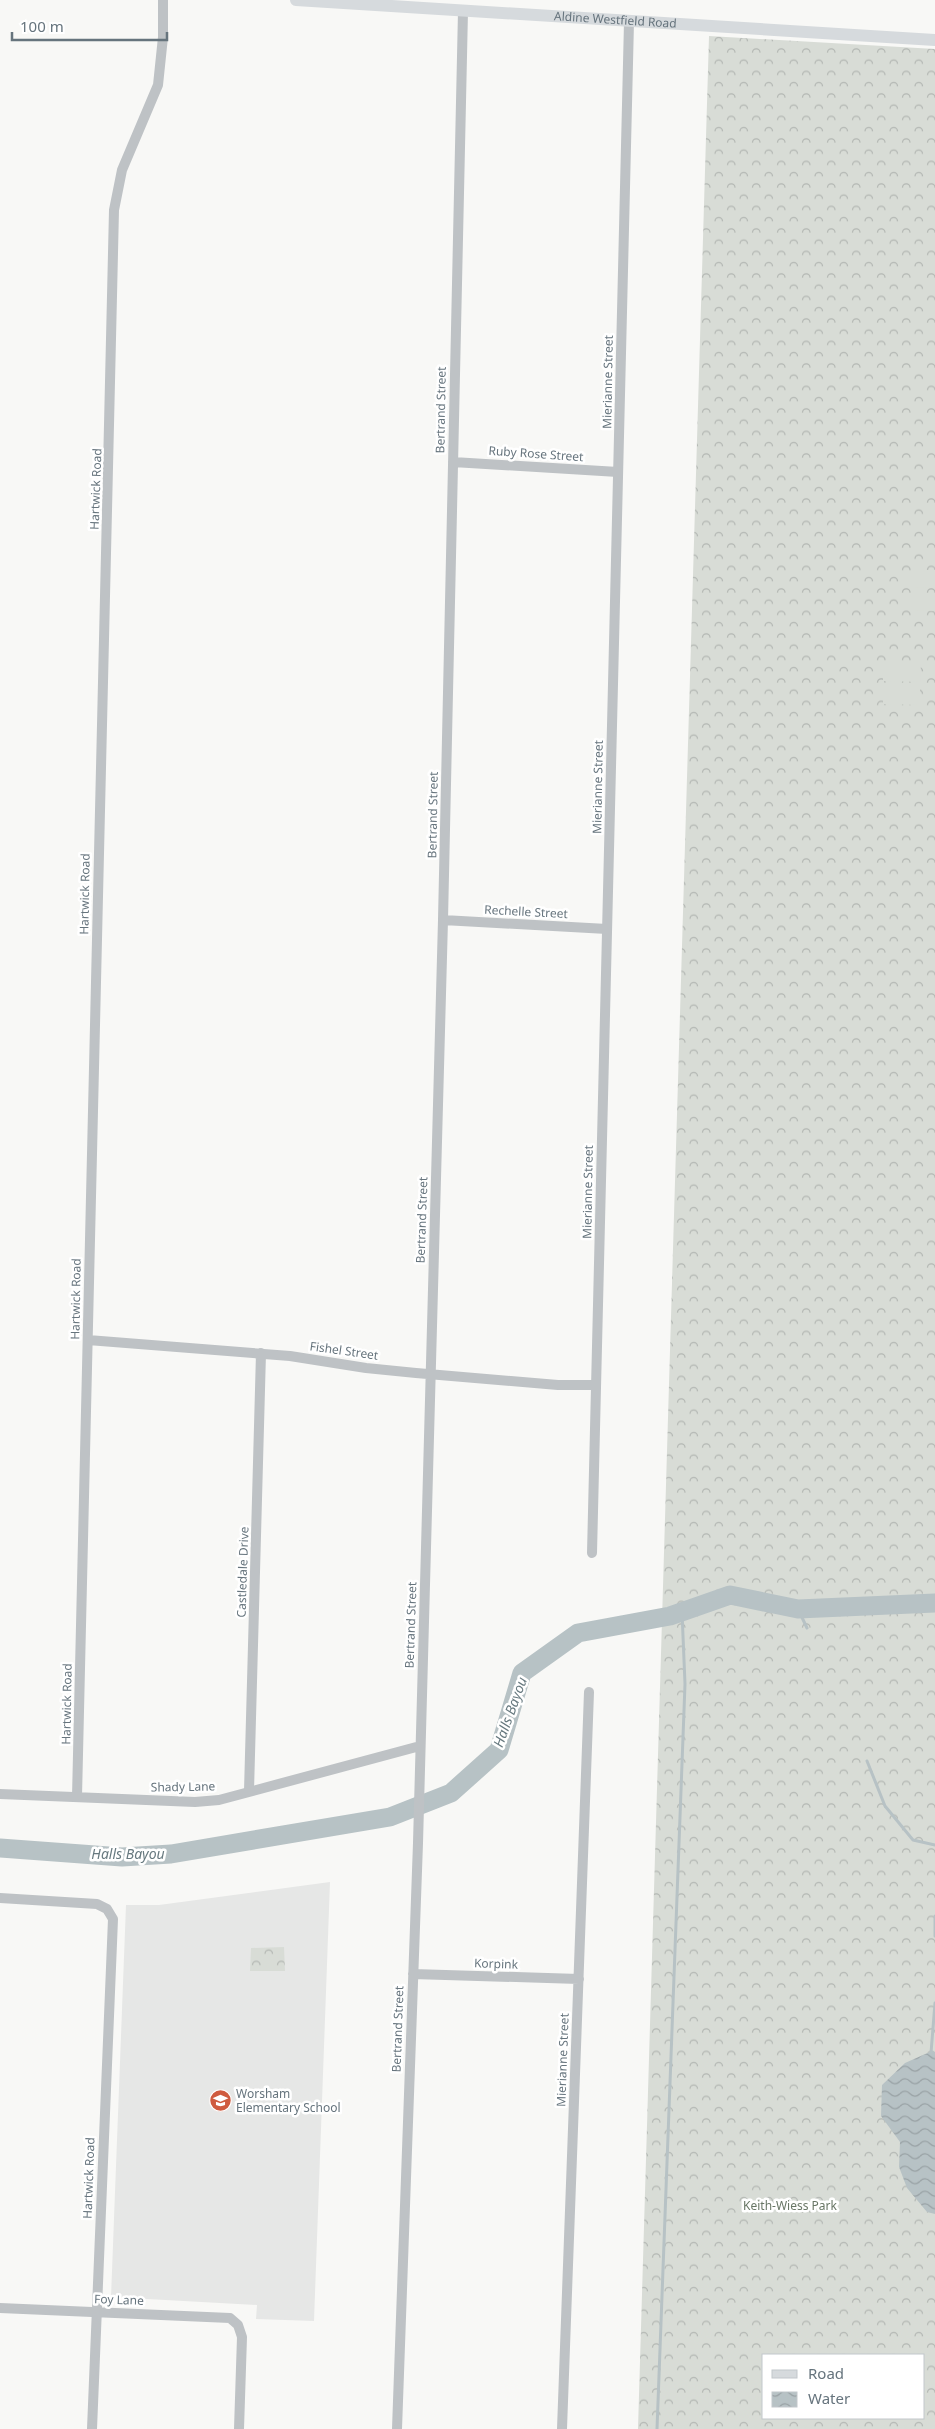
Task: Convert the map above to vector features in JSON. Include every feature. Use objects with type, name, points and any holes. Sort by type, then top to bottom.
[{"type":"main road","name":"Aldine Westfield Road","points":[[296,0],[935,40]]},
{"type":"street","name":"Hartwick Road","points":[[77,1797],[114,210],[122,170],[158,85],[163,38],[163,0]]},
{"type":"street","name":"Bertrand Street","points":[[397,2429],[418,1843],[443,920],[463,11]]},
{"type":"street","name":"Mierianne Street","points":[[592,1553],[629,22]]},
{"type":"street","name":"Ruby Rose Street","points":[[453,462],[618,472]]},
{"type":"street","name":"Rechelle Street","points":[[443,920],[607,929]]},
{"type":"street","name":"Fishel Street","points":[[88,1340],[261,1353],[366,1368],[430,1374],[558,1385],[596,1385]]},
{"type":"street","name":"Castledale Drive","points":[[249,1791],[261,1353]]},
{"type":"street","name":"Mierianne Street","points":[[562,2429],[589,1692]]},
{"type":"street","name":"Shady Lane","points":[[0,1794],[194,1802],[219,1800],[420,1746]]},
{"type":"street","name":"Hartwick Road","points":[[0,1898],[97,1904],[107,1909],[111,1915],[92,2429]]},
{"type":"street","name":"Korpink","points":[[413,1974],[578,1979]]},
{"type":"street","name":"Foy Lane","points":[[0,2308],[224,2316],[235,2321],[241,2330],[242,2337],[239,2429]]},
{"type":"shaded area","name":"Worsham Elementary School","points":[[330,1882],[314,2321],[256,2319],[257,2305],[111,2297],[126,1905],[159,1905]]},
{"type":"green space","name":"Keith-Wiess Park","points":[[709,36],[935,49],[935,2429],[638,2429]]},
{"type":"green space","points":[[914,570],[935,570],[935,588],[914,587]]},
{"type":"green space","points":[[914,593],[935,593],[935,611],[914,610]]},
{"type":"green space","points":[[883,664],[921,664],[920,682],[883,681]]},
{"type":"green space","points":[[883,687],[920,687],[920,705],[883,704]]},
{"type":"green space","points":[[284,1947],[285,1971],[250,1971],[251,1948]]},
{"type":"water","points":[[932,2051],[935,2052],[935,2214],[927,2212],[907,2188],[899,2167],[900,2142],[881,2116],[882,2085],[905,2063]]},
{"type":"waterway","name":"Halls Bayou","points":[[0,1848],[122,1857],[171,1854],[390,1817],[451,1793],[499,1750],[522,1673],[578,1633],[670,1616],[730,1595],[798,1609],[935,1603]]},
{"type":"waterway","points":[[798,1609],[807,1628]]},
{"type":"waterway","points":[[657,2429],[685,1684],[682,1612]]},
{"type":"waterway","points":[[867,1761],[885,1806],[913,1840],[935,1845]]},
{"type":"waterway","points":[[935,1916],[935,1936]]},
{"type":"waterway","points":[[931,2053],[935,2003]]},
{"type":"place","name":"Worsham Elementary School","points":[[220,2101]]}]
